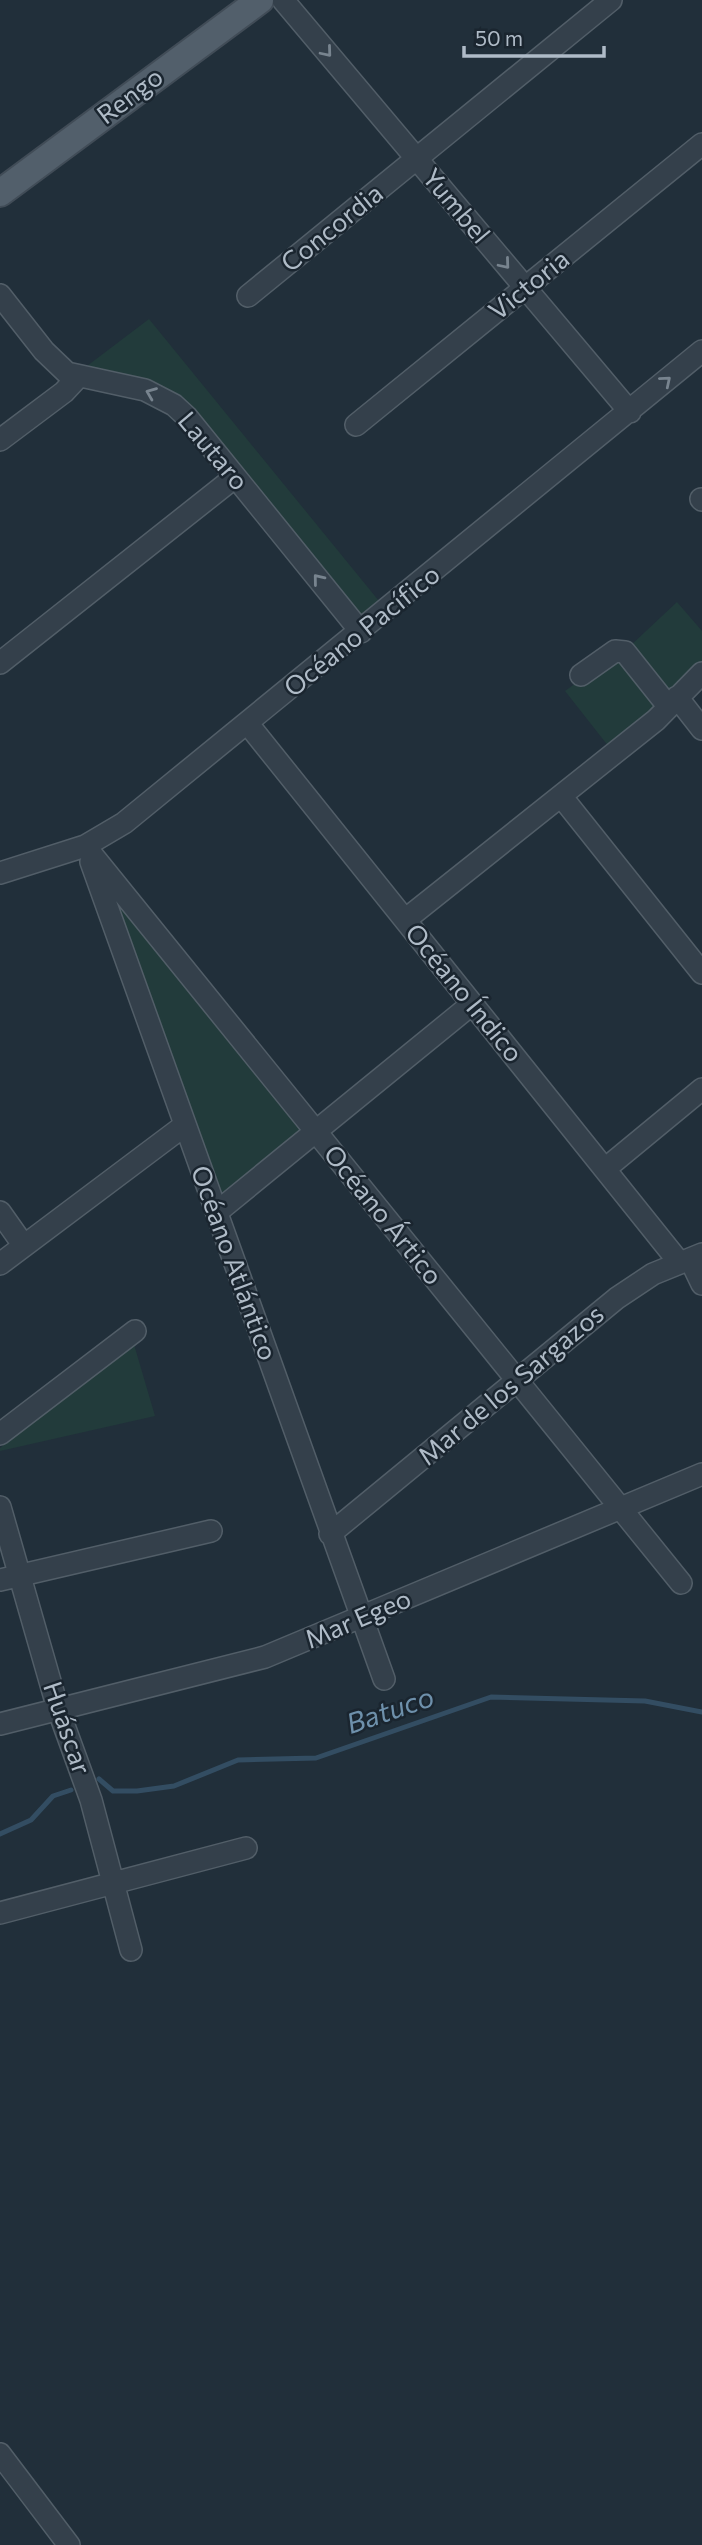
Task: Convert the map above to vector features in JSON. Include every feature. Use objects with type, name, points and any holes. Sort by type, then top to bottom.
[{"type":"main road","name":"Rengo","points":[[0,193],[264,0]]},
{"type":"street","name":"Yumbel","points":[[264,0],[417,159],[629,412]]},
{"type":"street","name":"Concordia","points":[[248,296],[611,0]]},
{"type":"street","name":"Victoria","points":[[356,425],[702,144]]},
{"type":"street","name":"Lautaro","points":[[0,295],[55,363],[78,377],[145,390],[174,405],[361,632]]},
{"type":"street","name":"Océano Pacífico","points":[[0,873],[85,846],[124,823],[702,351]]},
{"type":"street","points":[[0,440],[64,392],[78,377]]},
{"type":"street","points":[[1,660],[235,477]]},
{"type":"street","points":[[581,675],[615,651],[625,652],[702,729]]},
{"type":"street","points":[[405,920],[656,720],[702,673]]},
{"type":"street","name":"Océano Índico","points":[[248,724],[605,1169],[690,1258],[702,1284]]},
{"type":"street","points":[[561,796],[702,974]]},
{"type":"street","name":"Océano Atlántico","points":[[85,846],[384,1679]]},
{"type":"street","name":"Océano Ártico","points":[[85,846],[681,1583]]},
{"type":"street","points":[[217,1212],[472,1004]]},
{"type":"street","points":[[605,1169],[702,1089]]},
{"type":"street","points":[[0,1264],[185,1125]]},
{"type":"street","points":[[0,1212],[24,1246]]},
{"type":"street","name":"Mar de los Sargazos","points":[[330,1534],[617,1298],[690,1258]]},
{"type":"street","points":[[0,1434],[135,1331]]},
{"type":"street","name":"Mar Egeo","points":[[0,1724],[265,1657],[702,1474]]},
{"type":"street","name":"Huáscar","points":[[0,1507],[10,1578],[91,1800],[131,1950]]},
{"type":"street","points":[[10,1578],[211,1531]]},
{"type":"street","points":[[0,1913],[246,1848]]},
{"type":"street","points":[[0,2454],[69,2545]]},
{"type":"green space","points":[[149,319],[379,601],[361,617],[181,401],[148,380],[87,366]]},
{"type":"green space","points":[[677,602],[702,631],[702,665],[669,699],[629,647]]},
{"type":"green space","points":[[613,656],[622,657],[660,705],[609,747],[565,691]]},
{"type":"green space","points":[[99,873],[308,1131],[219,1199]]},
{"type":"green space","points":[[133,1341],[155,1416],[0,1451],[0,1448]]},
{"type":"waterway","name":"Batuco","points":[[99,1779],[113,1791],[137,1791],[174,1786],[238,1760],[316,1758],[491,1697],[645,1701],[702,1712]]},
{"type":"waterway","name":"Batuco","points":[[0,1834],[31,1820],[53,1796],[71,1790]]}]
